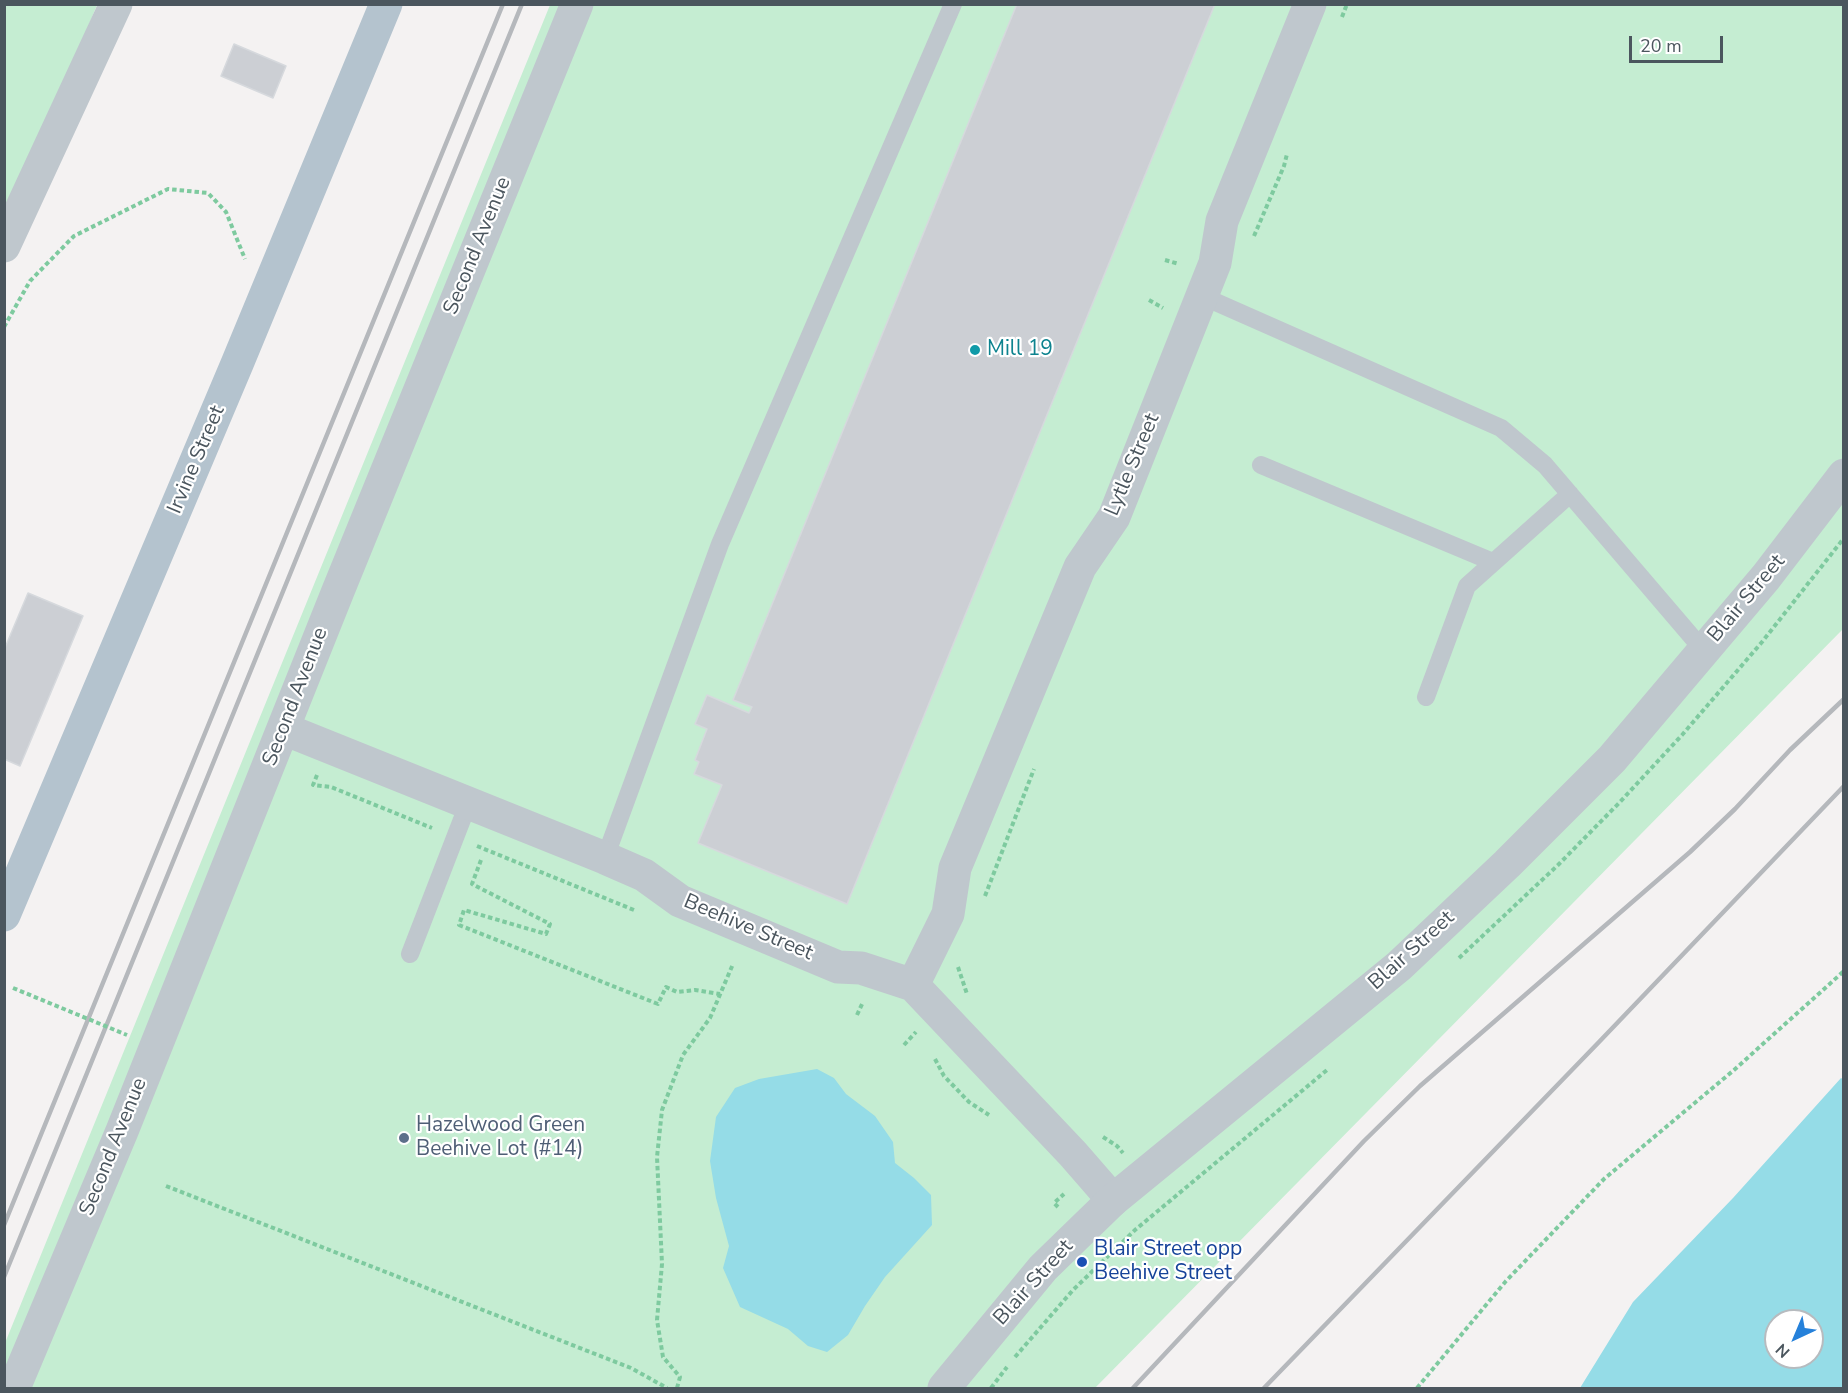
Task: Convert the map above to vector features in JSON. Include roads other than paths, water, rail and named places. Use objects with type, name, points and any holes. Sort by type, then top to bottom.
[{"type":"main road","name":"Irvine Street","points":[[4,915],[386,4]]},
{"type":"street","points":[[4,246],[116,4]]},
{"type":"street","name":"Second Avenue","points":[[14,1389],[122,1131],[338,591],[577,4]]},
{"type":"street","name":"Lytle Street","points":[[914,985],[948,914],[955,868],[1080,567],[1114,517],[1215,263],[1222,221],[1310,4]]},
{"type":"street","name":"Blair Street","points":[[944,1389],[1043,1268],[1113,1200],[1399,966],[1507,864],[1612,759],[1766,577],[1844,475]]},
{"type":"street","name":"Beehive Street","points":[[284,729],[605,858],[644,875],[680,901],[838,967],[861,968],[914,985],[1073,1154],[1113,1200]]},
{"type":"lane","points":[[605,858],[720,544],[953,4]]},
{"type":"lane","points":[[1202,296],[1501,428],[1545,465],[1704,651]]},
{"type":"lane","points":[[1261,465],[1493,562]]},
{"type":"lane","points":[[1426,697],[1467,586],[1570,494]]},
{"type":"lane","points":[[410,954],[468,804]]},
{"type":"water","points":[[817,1069],[834,1078],[846,1094],[875,1116],[893,1142],[895,1163],[931,1195],[932,1225],[885,1277],[848,1335],[827,1352],[808,1346],[788,1329],[740,1307],[723,1268],[729,1246],[716,1198],[710,1161],[716,1117],[735,1088],[759,1079]]},
{"type":"water","points":[[1841,1078],[1844,1080],[1843,1388],[1580,1388],[1633,1302],[1733,1198]]},
{"type":"railway","points":[[4,1225],[503,4]]},
{"type":"railway","points":[[4,1277],[522,4]]},
{"type":"railway","points":[[1133,1388],[1364,1141],[1420,1086],[1690,852],[1735,809],[1790,750],[1844,699]]},
{"type":"railway","points":[[1264,1388],[1844,786]]},
{"type":"place","name":"Mill 19","points":[[975,350]]},
{"type":"place","name":"Hazelwood Green Beehive Lot (#14)","points":[[404,1138]]},
{"type":"place","name":"Blair Street opp Beehive Street","points":[[1082,1262]]}]
